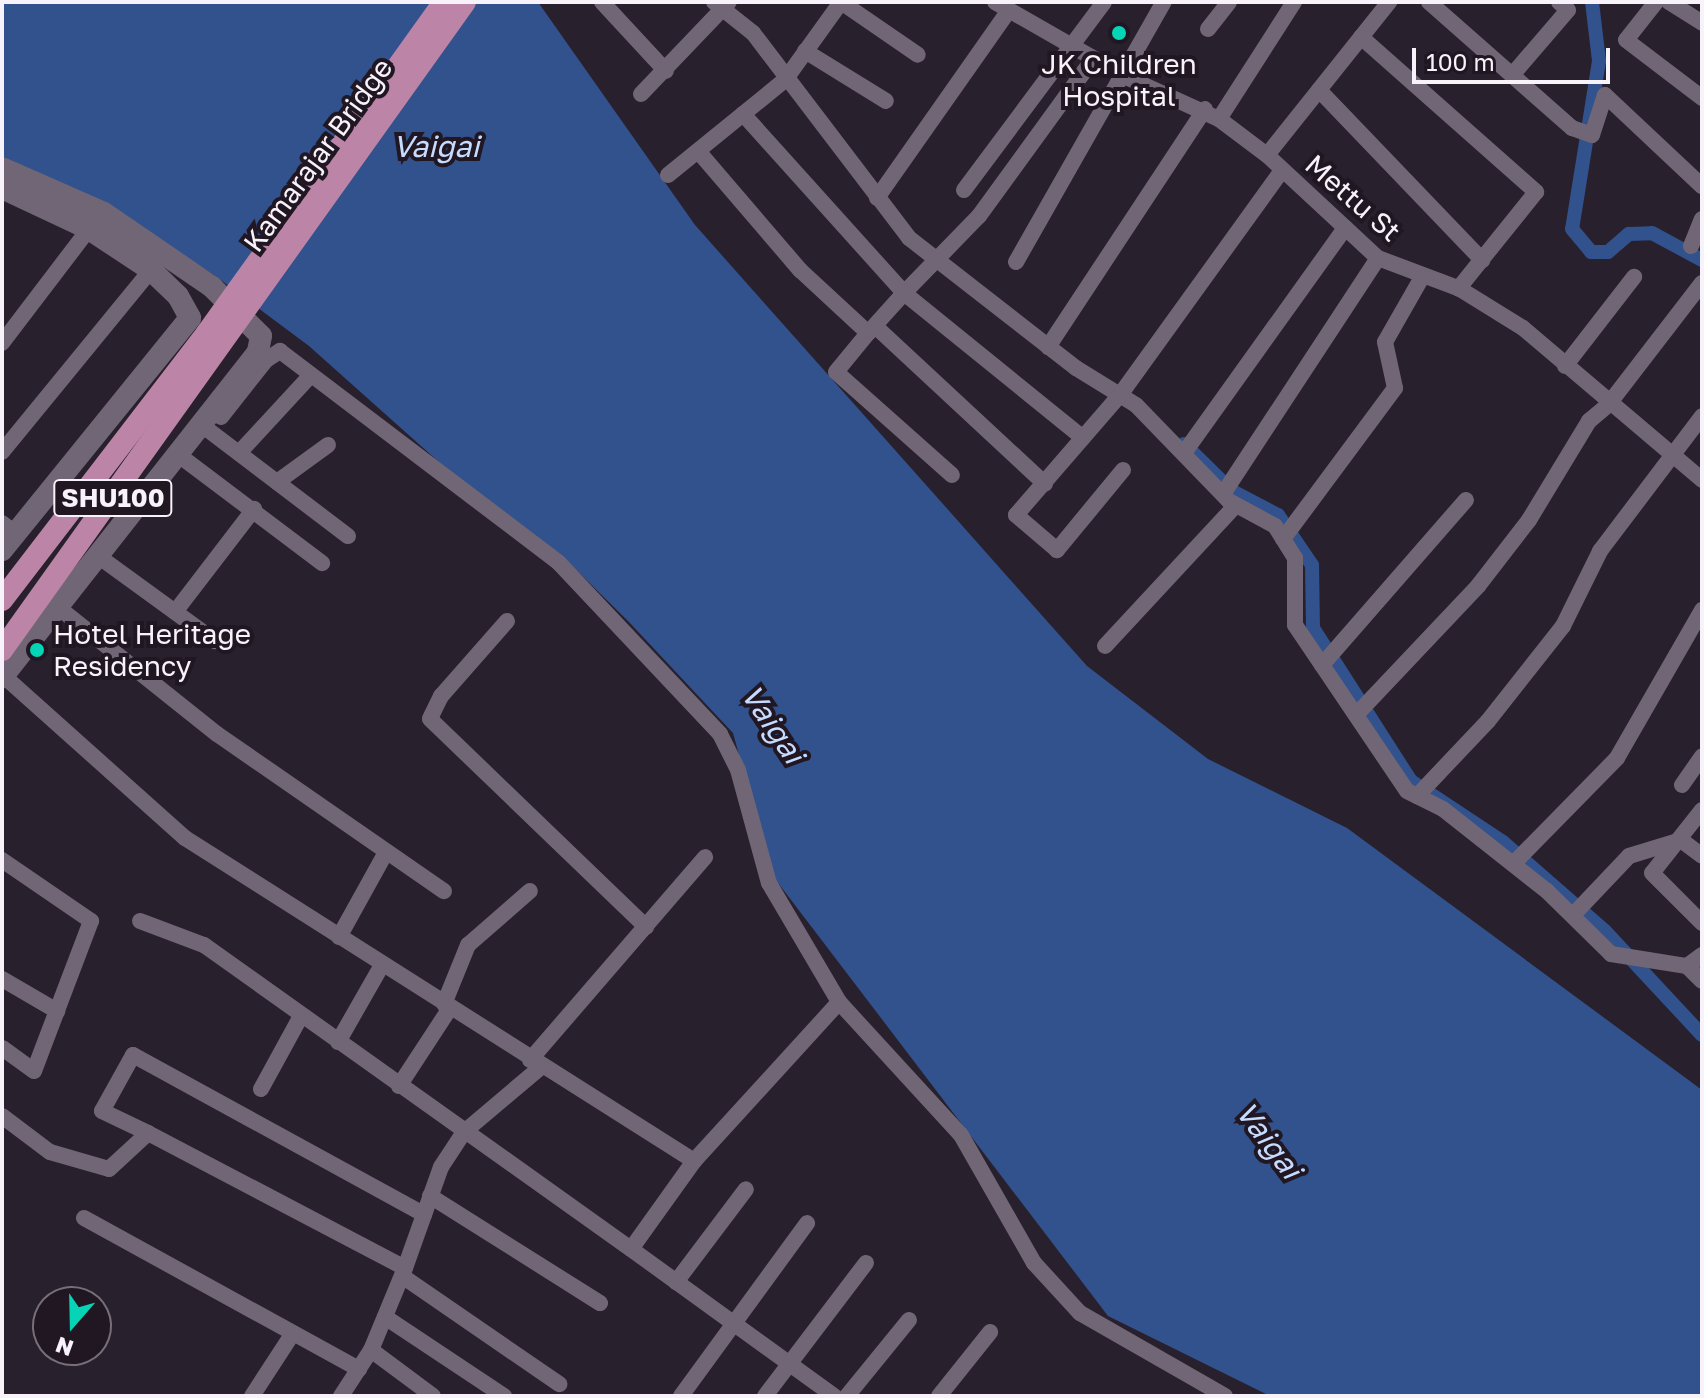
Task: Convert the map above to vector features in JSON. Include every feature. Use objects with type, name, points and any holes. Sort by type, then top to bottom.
[{"type":"main road","name":"Kamarajar Bridge","points":[[214,338],[444,2]]},
{"type":"main road","name":"Kamarajar Bridge","points":[[214,338],[465,2]]},
{"type":"main road","points":[[2,168],[104,213],[212,287],[261,336],[258,352],[204,427],[176,453],[4,678]]},
{"type":"main road","points":[[2,188],[89,229],[151,270],[178,296],[190,318],[6,535]]},
{"type":"main road","name":"SHU100","points":[[2,600],[214,338]]},
{"type":"main road","name":"SHU100","points":[[2,650],[214,338]]},
{"type":"street","points":[[602,2],[666,71]]},
{"type":"street","points":[[668,175],[787,76],[841,2],[918,55]]},
{"type":"street","points":[[964,190],[1104,2]]},
{"type":"street","points":[[1016,262],[1164,2]]},
{"type":"street","points":[[1208,29],[1229,2]]},
{"type":"street","points":[[1219,119],[1294,2]]},
{"type":"street","points":[[1267,155],[1389,2]]},
{"type":"street","points":[[1429,2],[1572,128],[1592,135],[1605,95],[1702,186]]},
{"type":"street","points":[[1513,74],[1568,10],[1559,2]]},
{"type":"street","points":[[1656,2],[1626,40],[1702,98]]},
{"type":"street","points":[[1669,2],[1702,23]]},
{"type":"street","points":[[641,94],[666,71],[723,5],[753,33],[879,194],[909,238],[1051,343],[1123,391],[1187,449],[1229,493],[1287,534],[1295,558],[1295,625],[1328,658],[1407,791],[1421,791],[1518,859],[1578,910],[1611,954],[1687,966],[1702,981]]},
{"type":"street","points":[[879,194],[1002,6]]},
{"type":"street","name":"Mettu St","points":[[1002,6],[1124,76],[1205,109],[1267,155],[1378,258],[1421,279],[1458,289],[1523,328],[1608,405],[1702,480]]},
{"type":"street","points":[[1361,37],[1536,192],[1458,289]]},
{"type":"street","points":[[805,51],[886,101]]},
{"type":"street","points":[[952,475],[836,372],[904,293],[979,216],[1094,58]]},
{"type":"street","points":[[1319,90],[1482,260]]},
{"type":"street","points":[[1051,343],[1205,109]]},
{"type":"street","points":[[743,114],[904,293],[1083,438]]},
{"type":"street","points":[[698,151],[800,270],[872,329],[1045,484]]},
{"type":"street","points":[[1123,470],[1057,550],[1016,515],[1123,391],[1282,170]]},
{"type":"street","points":[[1691,246],[1702,219]]},
{"type":"street","points":[[1187,449],[1345,228]]},
{"type":"street","points":[[2,343],[89,229]]},
{"type":"street","points":[[1105,646],[1229,493],[1378,258]]},
{"type":"street","points":[[2,452],[151,270]]},
{"type":"street","points":[[1565,366],[1634,277]]},
{"type":"street","points":[[1287,534],[1395,388],[1385,342],[1421,279]]},
{"type":"street","points":[[1361,710],[1478,586],[1529,520],[1589,421],[1608,405],[1702,283]]},
{"type":"street","points":[[348,536],[204,427],[266,360],[280,351],[559,563],[720,734],[738,770],[769,883],[839,1002],[961,1135],[1034,1263],[1080,1313],[1225,1396]]},
{"type":"street","points":[[239,453],[311,375]]},
{"type":"street","points":[[1421,791],[1488,721],[1563,626],[1600,551],[1669,455],[1702,416]]},
{"type":"street","points":[[277,482],[328,445]]},
{"type":"street","points":[[176,453],[322,563]]},
{"type":"street","points":[[1328,658],[1466,500]]},
{"type":"street","points":[[175,612],[254,509]]},
{"type":"street","points":[[98,556],[215,641]]},
{"type":"street","points":[[59,608],[217,734],[385,854],[444,891]]},
{"type":"street","points":[[1518,859],[1617,758],[1702,610]]},
{"type":"street","points":[[507,621],[441,696],[430,719],[646,927]]},
{"type":"street","points":[[4,678],[185,838],[536,1064],[694,1161]]},
{"type":"street","points":[[1682,785],[1702,756]]},
{"type":"street","points":[[1702,810],[1652,873],[1702,923]]},
{"type":"street","points":[[1578,910],[1629,856],[1681,840]]},
{"type":"street","points":[[1681,840],[1702,856]]},
{"type":"street","points":[[339,937],[385,854]]},
{"type":"street","points":[[341,1396],[371,1350],[404,1272],[441,1167],[464,1132],[536,1064],[705,857]]},
{"type":"street","points":[[2,860],[91,921],[34,1071],[2,1048]]},
{"type":"street","points":[[399,1086],[447,1006],[468,945],[530,891]]},
{"type":"street","points":[[140,921],[204,945],[834,1396]]},
{"type":"street","points":[[1687,966],[1702,955]]},
{"type":"street","points":[[338,1042],[382,965]]},
{"type":"street","points":[[2,979],[57,1011]]},
{"type":"street","points":[[631,1249],[694,1161],[839,1002]]},
{"type":"street","points":[[261,1089],[301,1016]]},
{"type":"street","points":[[424,1214],[133,1055],[102,1111],[404,1272],[559,1384]]},
{"type":"street","points":[[2,1116],[50,1152],[109,1169],[148,1133]]},
{"type":"street","points":[[676,1282],[746,1189]]},
{"type":"street","points":[[430,1196],[600,1303]]},
{"type":"street","points":[[84,1218],[359,1369]]},
{"type":"street","points":[[681,1396],[807,1223]]},
{"type":"street","points":[[765,1396],[866,1263]]},
{"type":"street","points":[[385,1317],[504,1396]]},
{"type":"street","points":[[847,1396],[909,1320]]},
{"type":"street","points":[[939,1396],[990,1332]]},
{"type":"street","points":[[252,1396],[293,1333]]},
{"type":"street","points":[[371,1350],[433,1396]]},
{"type":"water","name":"Vaigai","points":[[2,2],[538,2],[695,225],[1087,666],[1208,759],[1347,828],[1702,1090],[1702,1396],[1270,1396],[1108,1316],[772,875],[733,733],[629,622],[560,554],[486,504],[309,346],[214,275],[111,208],[2,156]]},
{"type":"waterway","points":[[1592,2],[1599,61],[1572,229],[1591,252],[1608,252],[1629,234],[1652,233],[1702,260]]},
{"type":"waterway","points":[[1184,444],[1232,491],[1278,515],[1312,565],[1313,628],[1411,781],[1503,842],[1605,931],[1702,1035]]},
{"type":"place","name":"JK Children Hospital","points":[[1119,33]]},
{"type":"place","name":"Hotel Heritage Residency","points":[[37,650]]}]
